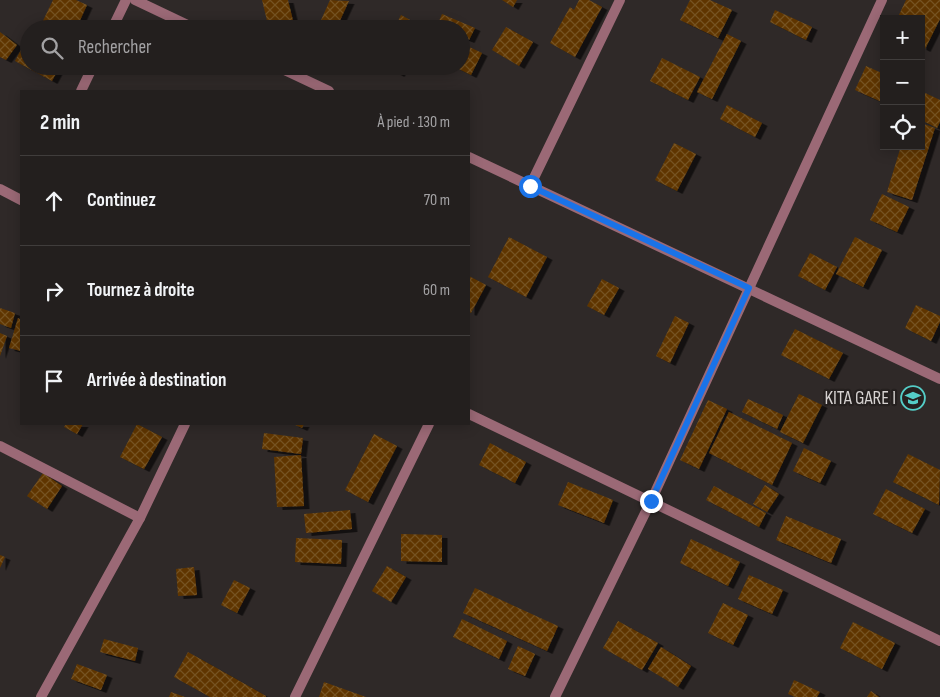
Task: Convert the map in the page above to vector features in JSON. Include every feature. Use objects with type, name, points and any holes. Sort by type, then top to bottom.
[{"type":"street","points":[[116,20],[126,0]]},
{"type":"street","points":[[135,0],[177,20]]},
{"type":"street","points":[[530,186],[620,0]]},
{"type":"street","points":[[554,697],[651,501],[882,0]]},
{"type":"street","points":[[81,90],[89,75]]},
{"type":"street","points":[[295,75],[327,90]]},
{"type":"street","points":[[470,157],[940,380]]},
{"type":"street","points":[[0,189],[20,199]]},
{"type":"street","points":[[470,414],[940,641]]},
{"type":"street","points":[[41,697],[140,518],[185,425]]},
{"type":"street","points":[[295,697],[429,425]]},
{"type":"street","points":[[0,446],[140,518]]},
{"type":"building","points":[[53,0],[76,0],[87,5],[80,20],[43,20]]},
{"type":"building","points":[[262,0],[288,0],[293,20],[267,20]]},
{"type":"building","points":[[330,0],[349,1],[340,20],[321,20]]},
{"type":"building","points":[[502,0],[517,0],[513,7]]},
{"type":"building","points":[[579,0],[589,0],[602,7],[575,57],[550,43],[570,7],[574,10]]},
{"type":"building","points":[[690,0],[710,0],[732,10],[718,38],[680,20]]},
{"type":"building","points":[[906,0],[940,0],[940,19],[925,49],[925,15],[899,15]]},
{"type":"building","points":[[775,10],[812,27],[806,40],[770,22]]},
{"type":"building","points":[[442,14],[456,20],[440,20]]},
{"type":"building","points":[[401,15],[410,20],[398,20]]},
{"type":"building","points":[[470,26],[475,28],[470,38]]},
{"type":"building","points":[[506,27],[533,42],[519,66],[492,50]]},
{"type":"building","points":[[0,32],[17,45],[6,60],[0,57]]},
{"type":"building","points":[[727,34],[741,41],[712,99],[697,92]]},
{"type":"building","points":[[470,47],[482,53],[470,74]]},
{"type":"building","points":[[20,52],[20,64],[15,61]]},
{"type":"building","points":[[662,58],[700,77],[688,100],[650,81]]},
{"type":"building","points":[[866,66],[880,72],[880,101],[855,90]]},
{"type":"building","points":[[41,75],[55,75],[52,81]]},
{"type":"building","points":[[925,93],[940,100],[940,122],[937,128],[925,122]]},
{"type":"building","points":[[727,105],[762,123],[755,137],[720,119]]},
{"type":"building","points":[[925,124],[935,128],[912,200],[887,192],[900,150],[925,150]]},
{"type":"building","points":[[674,143],[696,154],[677,191],[655,180]]},
{"type":"building","points":[[882,194],[909,207],[897,232],[870,220]]},
{"type":"building","points":[[509,237],[547,257],[526,297],[488,277]]},
{"type":"building","points":[[855,237],[882,250],[863,287],[836,274]]},
{"type":"building","points":[[810,253],[837,267],[825,290],[798,276]]},
{"type":"building","points":[[470,277],[486,285],[470,312]]},
{"type":"building","points":[[602,279],[619,288],[604,315],[587,306]]},
{"type":"building","points":[[916,305],[940,316],[940,322],[931,341],[905,328]]},
{"type":"building","points":[[0,308],[15,313],[11,328],[0,324]]},
{"type":"building","points":[[675,316],[689,323],[670,363],[656,356]]},
{"type":"building","points":[[18,318],[20,319],[20,351],[9,348]]},
{"type":"building","points":[[795,329],[843,353],[829,379],[781,355]]},
{"type":"building","points":[[0,333],[7,336],[0,356]]},
{"type":"building","points":[[799,394],[822,405],[803,443],[780,432]]},
{"type":"building","points":[[748,399],[783,415],[777,429],[742,412]]},
{"type":"building","points":[[708,400],[727,409],[699,469],[680,460]]},
{"type":"building","points":[[729,412],[792,443],[772,485],[709,453]]},
{"type":"building","points":[[65,425],[82,425],[77,434],[64,427]]},
{"type":"building","points":[[136,425],[162,437],[144,469],[120,457]]},
{"type":"building","points":[[264,433],[303,438],[301,454],[262,449]]},
{"type":"building","points":[[374,434],[397,446],[368,502],[345,490]]},
{"type":"building","points":[[490,443],[526,462],[515,483],[479,465]]},
{"type":"building","points":[[804,448],[831,461],[820,483],[793,471]]},
{"type":"building","points":[[908,454],[940,470],[939,505],[893,482]]},
{"type":"building","points":[[301,455],[304,506],[277,507],[274,457]]},
{"type":"building","points":[[43,473],[62,486],[47,509],[27,496]]},
{"type":"building","points":[[568,482],[613,500],[604,523],[558,505]]},
{"type":"building","points":[[765,485],[779,494],[767,512],[753,504]]},
{"type":"building","points":[[714,486],[766,513],[759,527],[706,500]]},
{"type":"building","points":[[886,489],[925,509],[912,533],[873,514]]},
{"type":"building","points":[[350,510],[352,529],[306,533],[304,514]]},
{"type":"building","points":[[786,516],[841,539],[831,563],[776,540]]},
{"type":"building","points":[[401,534],[442,535],[442,562],[401,561]]},
{"type":"building","points":[[296,538],[342,540],[341,564],[295,562]]},
{"type":"building","points":[[691,539],[740,562],[728,586],[680,563]]},
{"type":"building","points":[[0,555],[5,557],[0,568]]},
{"type":"building","points":[[387,566],[406,577],[391,602],[372,591]]},
{"type":"building","points":[[194,567],[197,595],[178,596],[176,569]]},
{"type":"building","points":[[749,575],[783,590],[772,614],[738,599]]},
{"type":"building","points":[[234,580],[250,588],[237,613],[221,605]]},
{"type":"building","points":[[475,588],[558,626],[547,651],[463,613]]},
{"type":"building","points":[[723,603],[748,615],[733,645],[708,633]]},
{"type":"building","points":[[462,619],[507,641],[499,659],[453,637]]},
{"type":"building","points":[[618,621],[658,643],[642,670],[603,648]]},
{"type":"building","points":[[853,622],[895,643],[882,669],[840,648]]},
{"type":"building","points":[[104,639],[138,648],[135,661],[100,652]]},
{"type":"building","points":[[518,646],[535,654],[525,676],[508,669]]},
{"type":"building","points":[[661,647],[691,666],[678,687],[648,669]]},
{"type":"building","points":[[188,652],[266,697],[210,697],[174,677]]},
{"type":"building","points":[[77,664],[107,675],[101,690],[71,679]]},
{"type":"building","points":[[794,680],[820,692],[817,697],[795,697],[788,694]]},
{"type":"building","points":[[324,682],[366,697],[319,697]]},
{"type":"building","points":[[871,691],[879,697],[867,697]]},
{"type":"building","points":[[171,692],[185,697],[169,697]]},
{"type":"place","name":"KITA GARE I","points":[[913,398]]},
{"type":"route","points":[[530,186],[749,288],[651,501]]}]
